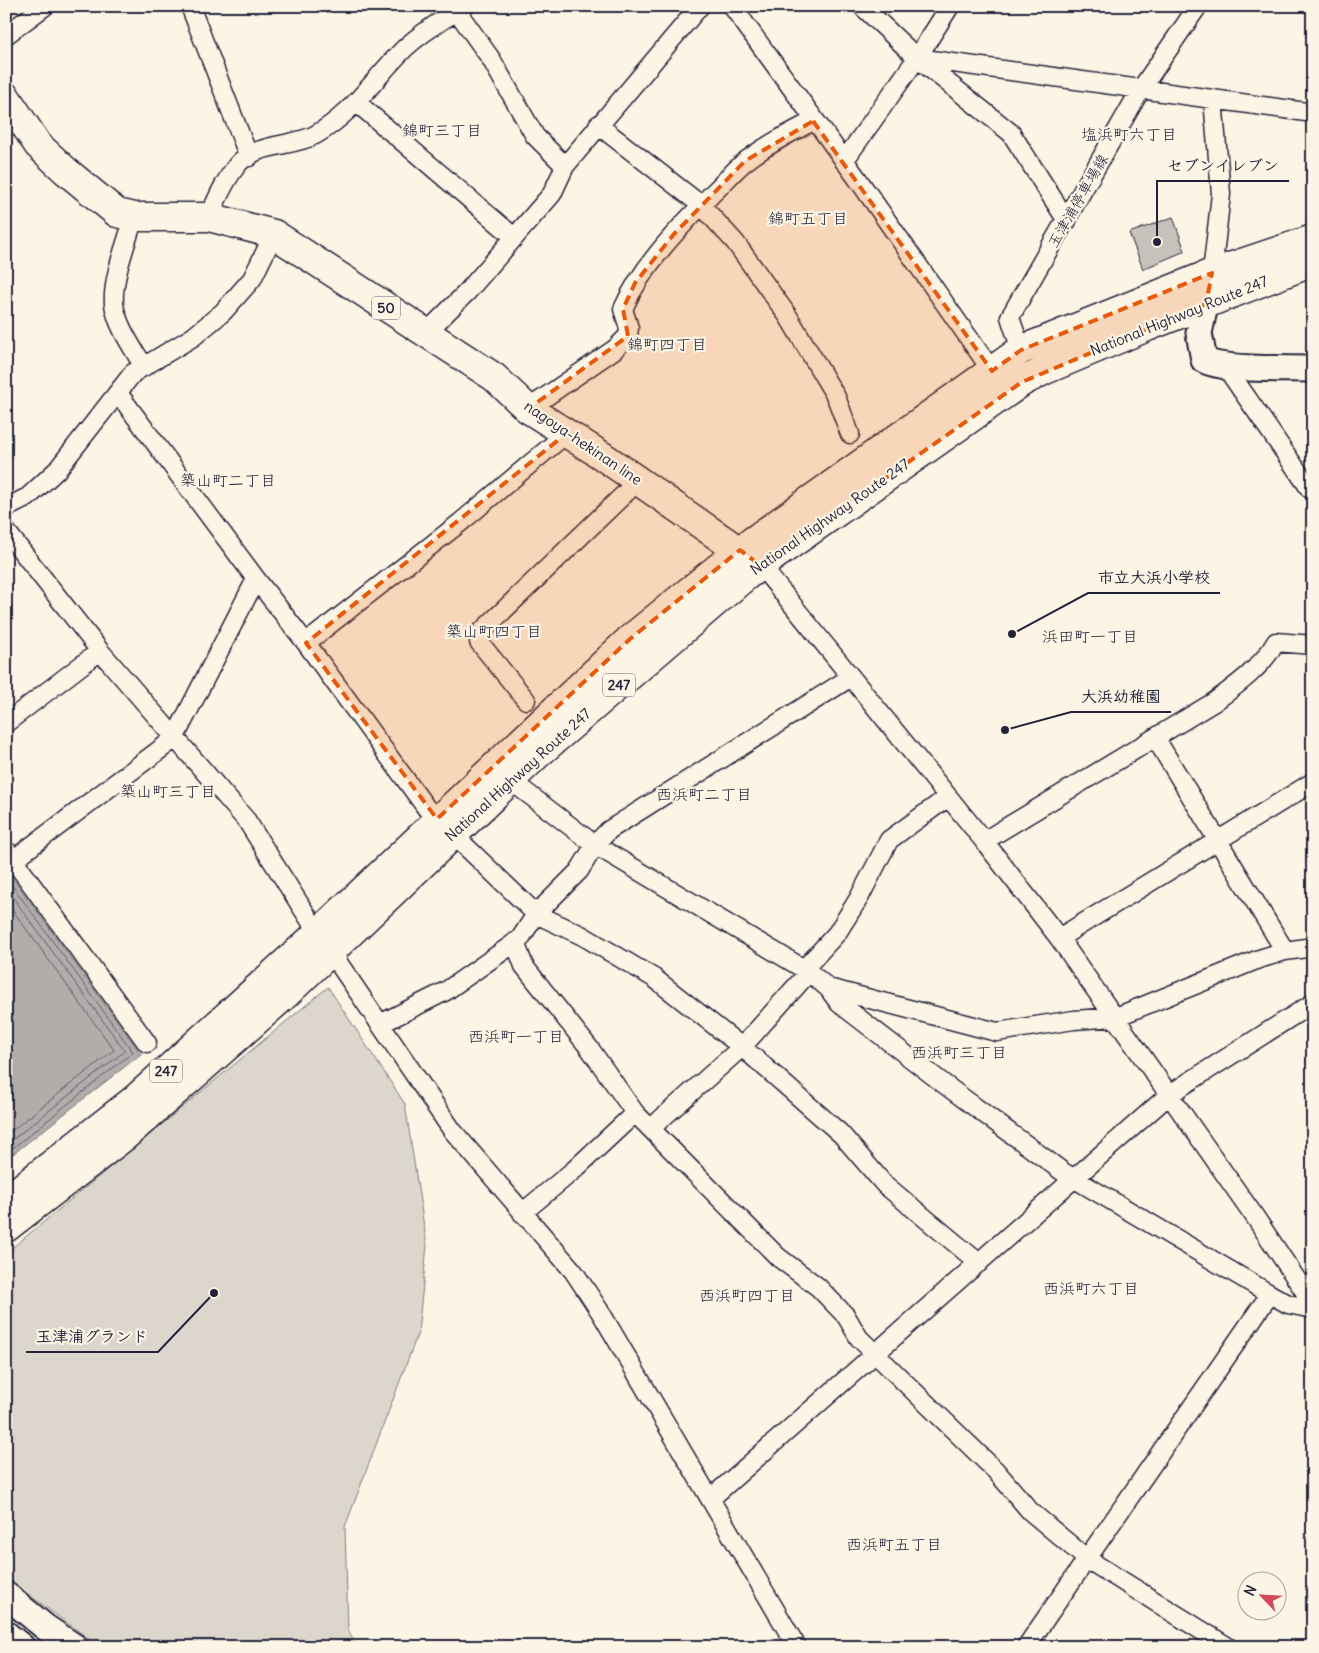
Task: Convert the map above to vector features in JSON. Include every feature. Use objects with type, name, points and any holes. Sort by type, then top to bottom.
[{"type":"main road","name":"nagoya-hekinan line","points":[[6,96],[38,145],[117,213],[134,217],[209,217],[274,234],[425,334],[494,377],[528,409],[640,480],[761,566]]},
{"type":"main road","name":"National Highway Route 247","points":[[6,1228],[124,1137],[445,827],[630,639],[740,550],[1021,350],[1212,273],[1313,239]]},
{"type":"main road","name":"National Highway Route 247","points":[[445,827],[510,780],[746,576],[1022,382],[1045,370],[1313,262]]},
{"type":"main road","name":"National Highway Route 247","points":[[6,1200],[135,1099],[325,942]]},
{"type":"street","points":[[6,36],[45,6]]},
{"type":"street","points":[[190,6],[249,157]]},
{"type":"street","points":[[425,334],[467,292],[552,194],[564,166],[700,6]]},
{"type":"street","points":[[732,6],[992,371]]},
{"type":"street","points":[[862,6],[917,58],[1011,133],[1067,222]]},
{"type":"street","points":[[844,162],[917,58],[950,6]]},
{"type":"street","name":"玉津浦停車場線","points":[[1021,350],[1010,317],[1067,222],[1141,89],[1198,6]]},
{"type":"street","points":[[209,217],[226,181],[238,164],[259,150],[287,145],[315,135],[341,117],[407,46],[461,9],[535,136],[564,166]]},
{"type":"street","points":[[917,58],[1313,113]]},
{"type":"street","points":[[1213,99],[1221,194],[1212,273],[1200,333],[1204,360],[1210,364],[1225,366],[1313,369]]},
{"type":"street","points":[[356,102],[514,237]]},
{"type":"street","points":[[528,409],[615,349],[628,336],[629,328],[622,309],[635,283],[674,234],[745,161],[770,144],[813,121]]},
{"type":"street","points":[[598,125],[702,205],[735,242],[788,316],[836,397],[850,434]]},
{"type":"street","points":[[134,217],[114,288],[114,305],[124,331],[144,366]]},
{"type":"street","points":[[6,508],[28,498],[57,470],[133,373],[193,337],[223,312],[252,279],[274,234]]},
{"type":"street","points":[[1225,366],[1310,489],[1313,490]]},
{"type":"street","points":[[118,392],[256,579],[306,643],[427,809],[536,914],[583,936],[654,978],[742,1047],[841,1134],[884,1184],[979,1263]]},
{"type":"street","points":[[306,643],[461,522],[567,433]]},
{"type":"street","points":[[526,700],[479,642],[480,634],[640,480]]},
{"type":"street","points":[[6,531],[54,595],[100,651],[154,711],[174,739],[248,821],[325,942],[452,1130],[574,1272],[596,1305],[798,1647]]},
{"type":"street","points":[[761,566],[948,796],[1059,938],[1116,1017],[1129,1040],[1170,1094],[1313,1304]]},
{"type":"street","points":[[147,1043],[10,855],[174,739],[256,579]]},
{"type":"street","points":[[984,841],[1156,738],[1241,682],[1269,656],[1276,642],[1313,645]]},
{"type":"street","points":[[6,723],[100,651]]},
{"type":"street","points":[[380,1024],[446,991],[515,942],[536,914],[579,871],[595,845],[609,830],[851,677]]},
{"type":"street","points":[[1156,738],[1285,951]]},
{"type":"street","points":[[510,780],[595,845],[806,970],[828,988],[839,1003],[944,1084],[1075,1179],[1288,1304],[1313,1309]]},
{"type":"street","points":[[1059,938],[1313,782]]},
{"type":"street","points":[[651,1128],[742,1047],[837,933],[859,898],[889,840],[948,796]]},
{"type":"street","points":[[515,942],[524,966],[590,1049],[635,1113],[778,1257],[818,1287],[846,1316],[859,1338],[996,1471],[1030,1511],[1087,1559],[1228,1647]]},
{"type":"street","points":[[828,988],[997,1032],[1074,1020],[1116,1017],[1259,959],[1285,951],[1313,947]]},
{"type":"street","points":[[710,1499],[1170,1094],[1313,1003]]},
{"type":"street","points":[[522,1213],[574,1170],[635,1113]]},
{"type":"street","points":[[1026,1647],[1270,1294]]},
{"type":"street","points":[[6,1595],[45,1627],[75,1647]]},
{"type":"street","points":[[6,1634],[22,1647]]},
{"type":"highlighted area","points":[[813,121],[992,371],[1021,350],[1212,273],[1206,304],[1022,382],[761,566],[740,550],[630,639],[437,819],[306,643],[567,433],[528,409],[628,336],[623,309],[635,283],[674,234],[745,161]]},
{"type":"shaded area","points":[[328,987],[405,1104],[427,1246],[418,1333],[345,1527],[348,1629],[356,1647],[100,1647],[6,1576],[6,1253]]},
{"type":"water","points":[[6,869],[141,1054],[13,1154],[6,1151]]},
{"type":"building","points":[[1173,217],[1185,251],[1143,269],[1129,233]]},
{"type":"place","name":"セブンイレブン","points":[[1157,242]]},
{"type":"place","name":"市立大浜小学校","points":[[1012,634]]},
{"type":"place","name":"大浜幼稚園","points":[[1005,730]]},
{"type":"place","name":"玉津浦グランド","points":[[214,1293]]},
{"type":"district","name":"錦町三丁目","points":[[442,130]]},
{"type":"district","name":"塩浜町六丁目","points":[[1129,134]]},
{"type":"district","name":"錦町五丁目","points":[[808,218]]},
{"type":"district","name":"錦町四丁目","points":[[667,344]]},
{"type":"district","name":"築山町二丁目","points":[[228,480]]},
{"type":"district","name":"築山町四丁目","points":[[494,631]]},
{"type":"district","name":"浜田町一丁目","points":[[1090,636]]},
{"type":"district","name":"築山町三丁目","points":[[168,791]]},
{"type":"district","name":"西浜町二丁目","points":[[704,794]]},
{"type":"district","name":"西浜町一丁目","points":[[516,1036]]},
{"type":"district","name":"西浜町三丁目","points":[[959,1052]]},
{"type":"district","name":"西浜町六丁目","points":[[1091,1288]]},
{"type":"district","name":"西浜町四丁目","points":[[747,1295]]},
{"type":"district","name":"西浜町五丁目","points":[[894,1544]]}]
